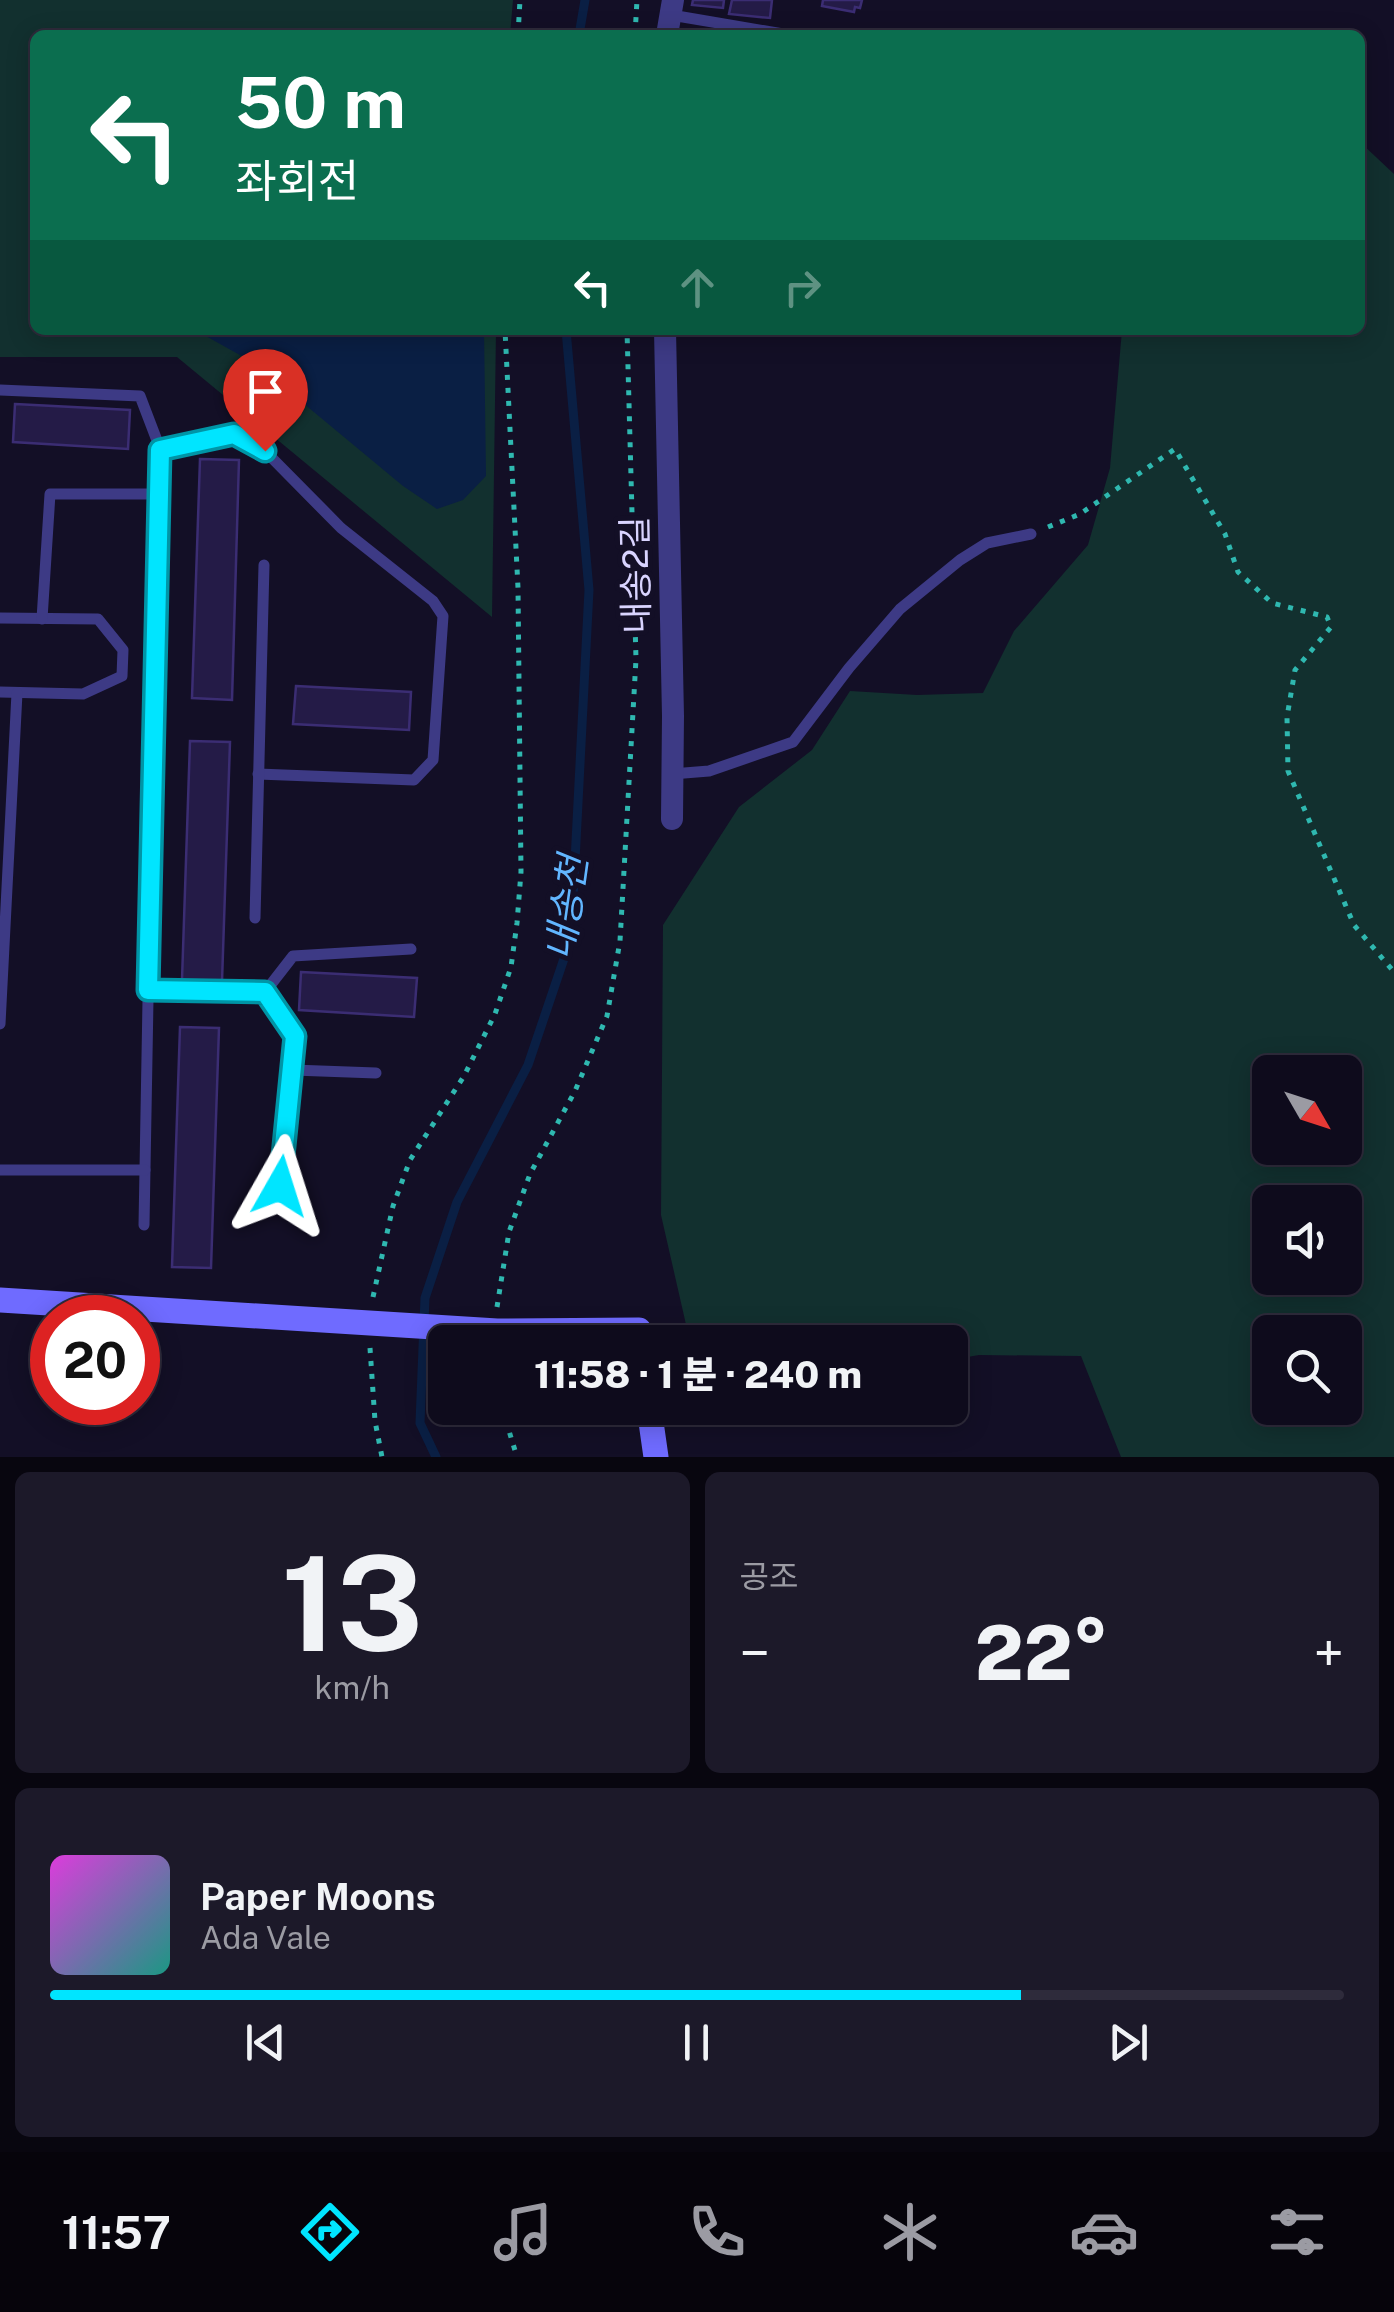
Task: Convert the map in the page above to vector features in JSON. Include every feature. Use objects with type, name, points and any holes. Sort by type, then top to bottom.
[{"type":"street","name":"내송2길","points":[[665,335],[672,819]]},
{"type":"street","points":[[0,1300],[371,1325],[527,1325]]},
{"type":"street","points":[[651,1425],[656,1457]]},
{"type":"lane","points":[[670,17],[756,30]]},
{"type":"lane","points":[[0,390],[140,396],[160,450],[144,1226]]},
{"type":"lane","points":[[160,450],[234,434],[265,451],[341,528],[433,601],[443,616],[433,760],[414,780],[258,774]]},
{"type":"lane","points":[[42,618],[50,494],[157,494]]},
{"type":"lane","points":[[672,774],[709,770],[793,742],[900,608],[960,560],[987,544],[1031,534]]},
{"type":"lane","points":[[255,918],[264,564]]},
{"type":"lane","points":[[0,618],[98,619],[123,650],[122,676],[82,694],[0,692]]},
{"type":"lane","points":[[0,1024],[17,693]]},
{"type":"lane","points":[[265,992],[293,956],[411,948]]},
{"type":"lane","points":[[148,990],[265,992]]},
{"type":"lane","points":[[265,992],[295,1036],[280,1186]]},
{"type":"lane","points":[[292,1070],[376,1073]]},
{"type":"lane","points":[[0,1170],[145,1170]]},
{"type":"path","points":[[518,30],[520,0]]},
{"type":"path","points":[[636,30],[637,0]]},
{"type":"path","points":[[382,1457],[375,1422],[371,1325],[394,1206],[410,1160],[464,1076],[495,1014],[511,967],[515,938],[521,872],[518,588],[505,335]]},
{"type":"path","points":[[497,1322],[508,1232],[530,1174],[575,1092],[608,1016],[620,941],[636,659],[626,335]]},
{"type":"path","points":[[1031,534],[1080,514],[1175,449],[1226,534],[1238,572],[1272,602],[1327,617],[1331,627],[1295,670],[1287,716],[1288,771],[1354,924],[1394,972]]},
{"type":"path","points":[[507,1425],[517,1457]]},
{"type":"green space","points":[[0,0],[513,0],[510,30],[30,30],[30,335],[496,335],[492,617],[177,357],[0,357]]},
{"type":"green space","points":[[1365,147],[1394,174],[1394,1457],[1121,1457],[1081,1356],[968,1357],[968,1325],[686,1325],[661,1215],[663,925],[739,807],[812,750],[850,691],[983,693],[1014,631],[1088,545],[1110,468],[1122,335],[1365,335]]},
{"type":"water","points":[[204,335],[484,335],[486,476],[463,500],[437,509],[403,486],[256,364]]},
{"type":"building","points":[[693,0],[724,0],[723,8],[692,5]]},
{"type":"building","points":[[732,0],[772,0],[770,18],[729,14]]},
{"type":"building","points":[[823,0],[862,0],[854,12],[822,6]]},
{"type":"building","points":[[15,404],[130,410],[128,449],[13,442]]},
{"type":"building","points":[[200,459],[239,460],[232,700],[192,698]]},
{"type":"building","points":[[296,686],[411,692],[409,730],[293,724]]},
{"type":"building","points":[[190,741],[230,742],[222,982],[182,980]]},
{"type":"building","points":[[301,972],[417,978],[414,1017],[299,1010]]},
{"type":"building","points":[[180,1027],[219,1028],[211,1268],[172,1267]]},
{"type":"waterway","name":"내송천","points":[[580,30],[585,0]]},
{"type":"waterway","name":"내송천","points":[[436,1457],[420,1423],[425,1298],[457,1202],[528,1065],[571,938],[589,590],[566,335]]},
{"type":"route","points":[[265,451],[234,434],[160,450],[148,990],[265,992],[295,1036],[280,1186]]}]
